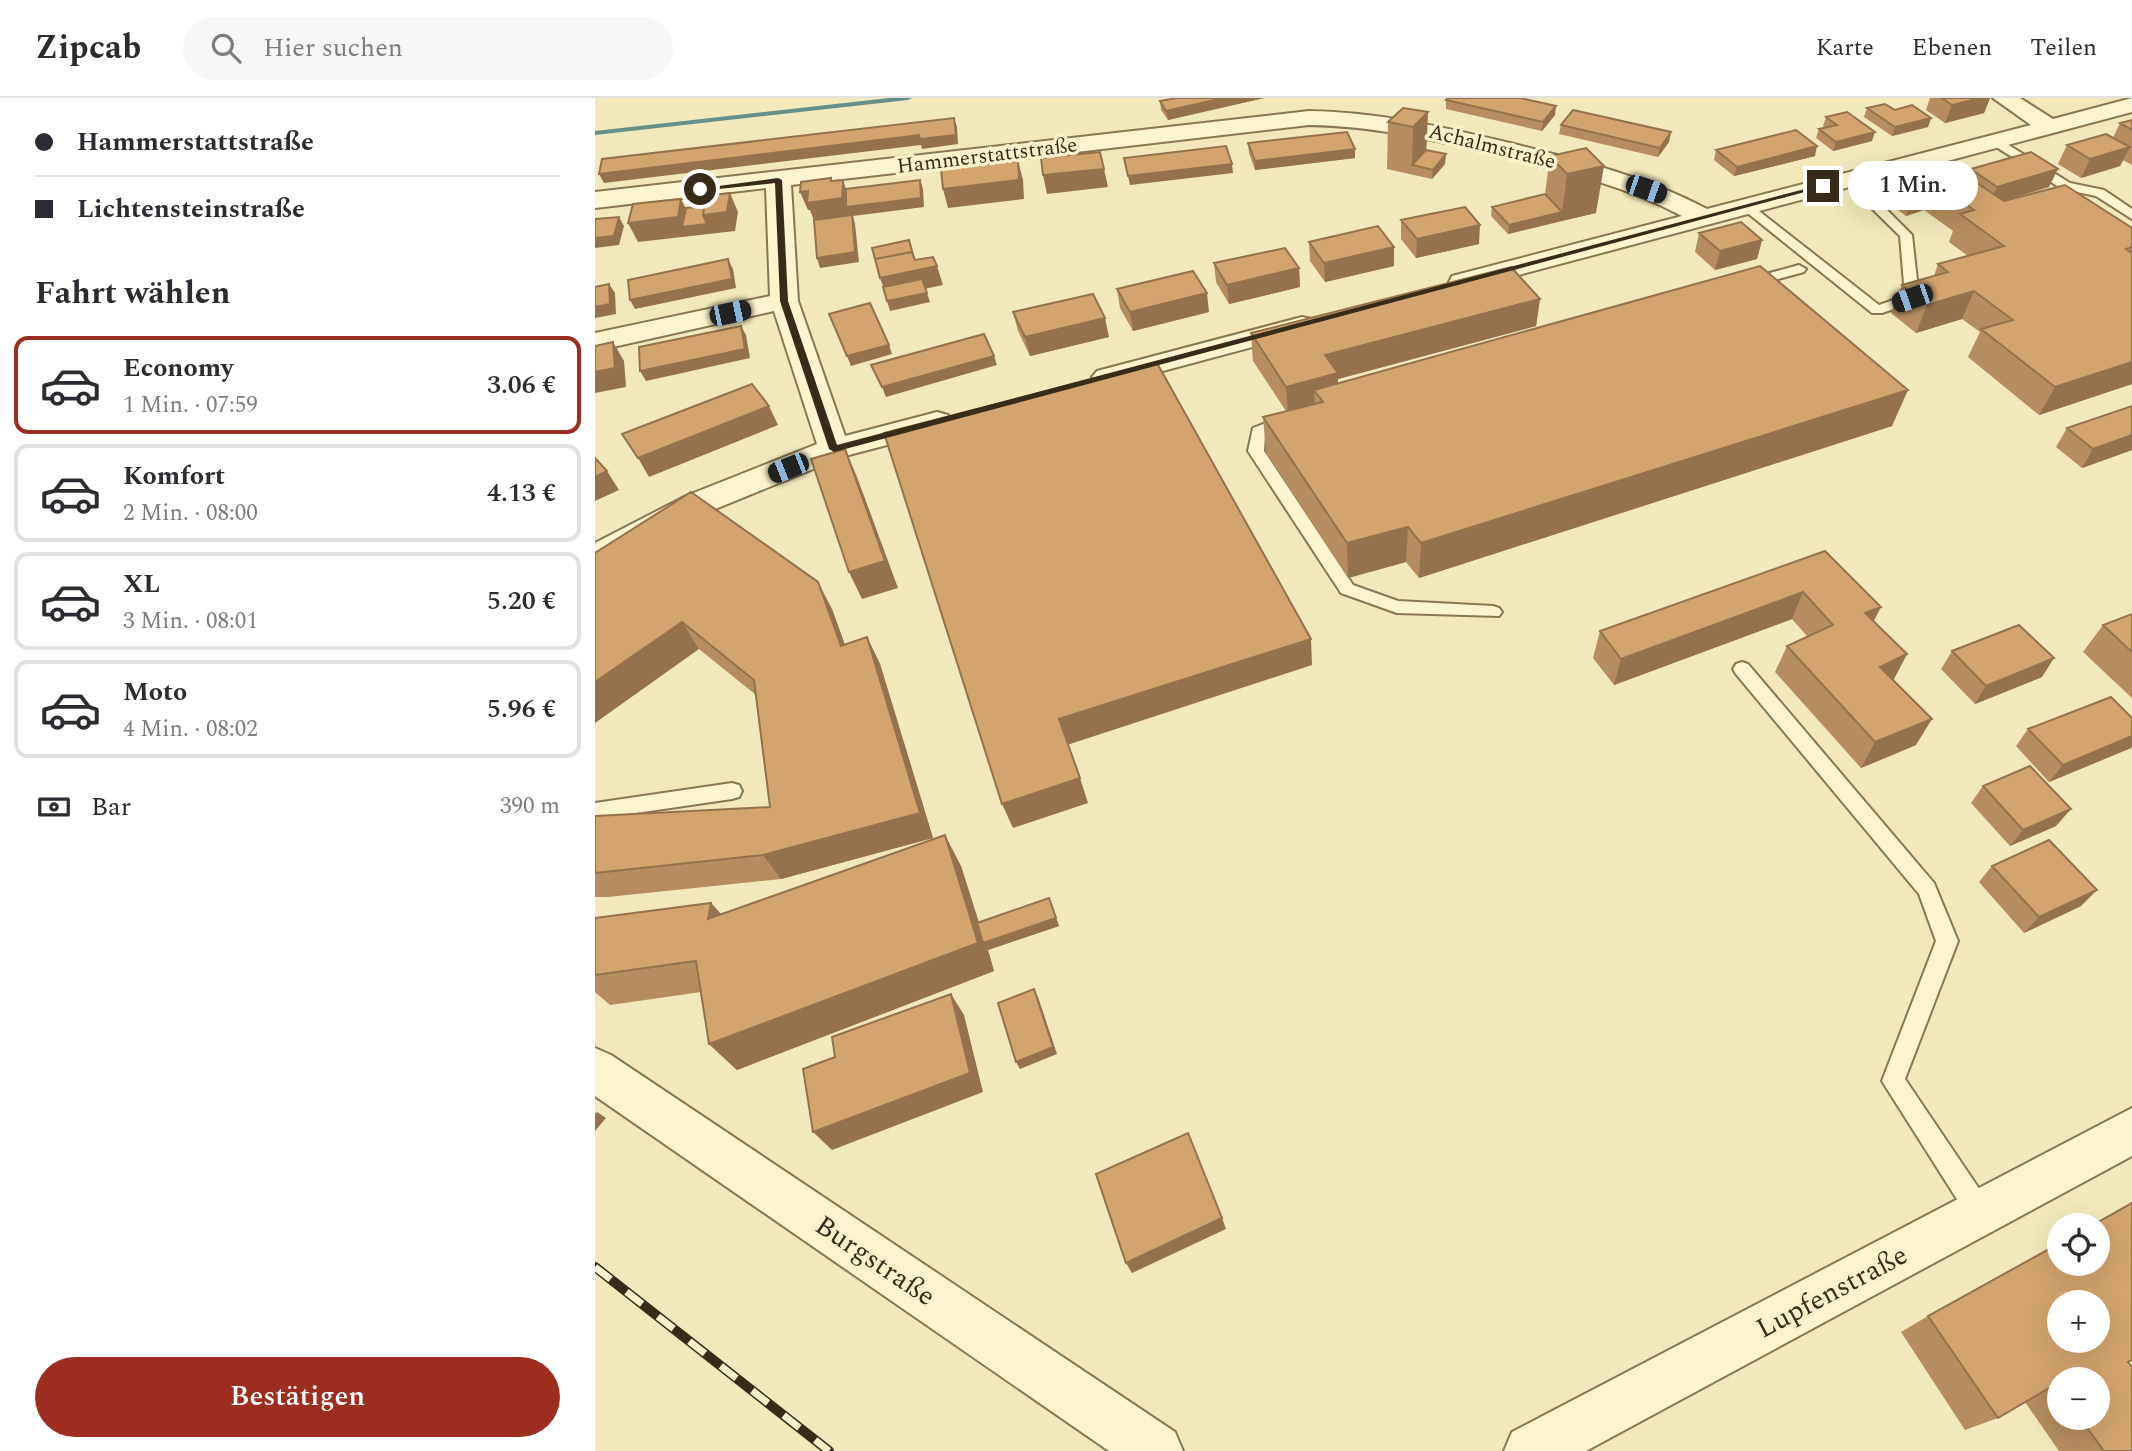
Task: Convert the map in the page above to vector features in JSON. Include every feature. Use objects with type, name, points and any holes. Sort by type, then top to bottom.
[{"type":"street","points":[[2004,98],[2049,126]]},
{"type":"street","points":[[1439,288],[2132,105]]},
{"type":"street","name":"Hammerstattstraße","points":[[595,201],[1309,118],[1361,108]]},
{"type":"street","name":"Achalmstraße","points":[[1361,108],[1393,122],[1595,172],[1671,198],[1704,218]]},
{"type":"street","points":[[778,180],[784,301],[834,449]]},
{"type":"street","points":[[595,342],[784,301]]},
{"type":"street","points":[[1080,384],[1332,317]]},
{"type":"street","points":[[595,557],[697,504],[834,449],[963,415]]},
{"type":"street","name":"Burgstraße","points":[[595,1070],[1156,1451]]},
{"type":"street","name":"Lupfenstraße","points":[[1531,1451],[1981,1214],[2132,1131]]},
{"type":"lane","points":[[1994,140],[2066,186],[2100,193],[2132,215]]},
{"type":"lane","points":[[1746,207],[1877,310],[1912,298],[1906,235],[1849,179]]},
{"type":"lane","points":[[1733,287],[1799,269]]},
{"type":"lane","points":[[1296,417],[1258,431],[1256,451],[1346,589],[1397,607],[1493,612]]},
{"type":"lane","points":[[1742,668],[1927,889],[1947,941],[1893,1081],[1981,1214]]},
{"type":"lane","points":[[595,811],[732,790]]},
{"type":"building","points":[[1177,98],[1223,98],[1166,111],[1160,101]]},
{"type":"building","points":[[1520,98],[1556,106],[1543,122],[1446,100]]},
{"type":"building","points":[[1942,98],[1980,98],[1952,105]]},
{"type":"building","points":[[1885,104],[1895,110],[1912,105],[1931,118],[1895,127],[1867,108]]},
{"type":"building","points":[[1403,108],[1428,112],[1413,127],[1388,122]]},
{"type":"building","points":[[1573,110],[1671,132],[1660,148],[1561,125]]},
{"type":"building","points":[[1847,112],[1875,132],[1836,142],[1819,129],[1837,125],[1826,117]]},
{"type":"building","points":[[954,118],[956,135],[920,139],[919,135],[599,174],[602,159]]},
{"type":"building","points":[[2132,120],[2132,130],[2120,123]]},
{"type":"building","points":[[1796,130],[1817,146],[1737,167],[1716,150]]},
{"type":"building","points":[[1347,132],[1355,149],[1255,161],[1248,143]]},
{"type":"building","points":[[2106,134],[2130,147],[2090,159],[2067,145]]},
{"type":"building","points":[[1226,146],[1232,164],[1128,176],[1124,158]]},
{"type":"building","points":[[1586,148],[1604,166],[1567,174],[1550,156]]},
{"type":"building","points":[[1426,150],[1446,154],[1433,170],[1412,165]]},
{"type":"building","points":[[1100,152],[1104,169],[1043,175],[1041,158]]},
{"type":"building","points":[[2031,152],[2058,169],[1997,187],[1971,169]]},
{"type":"building","points":[[1018,161],[1019,180],[943,189],[941,169]]},
{"type":"building","points":[[1927,162],[1942,173],[1956,169],[2004,201],[2065,185],[2132,228],[2132,247],[2126,249],[2132,253],[2132,362],[2055,387],[1981,329],[2013,320],[1974,291],[1927,305],[1902,285],[1948,272],[1938,264],[2004,246],[1960,214],[1974,210],[1935,183],[1916,188],[1892,171]]},
{"type":"building","points":[[831,178],[831,181],[843,180],[842,198],[807,203],[808,191],[800,192],[801,182]]},
{"type":"building","points":[[920,180],[921,198],[846,207],[846,189]]},
{"type":"building","points":[[730,193],[727,212],[703,215],[706,196]]},
{"type":"building","points":[[1545,194],[1562,212],[1509,225],[1492,207]]},
{"type":"building","points":[[681,199],[678,217],[628,223],[633,204]]},
{"type":"building","points":[[704,206],[703,215],[707,224],[682,227],[686,208]]},
{"type":"building","points":[[1465,207],[1480,225],[1417,239],[1401,220]]},
{"type":"building","points":[[852,215],[855,252],[817,258],[814,220]]},
{"type":"building","points":[[619,217],[614,236],[595,238],[595,219]]},
{"type":"building","points":[[1741,222],[1762,240],[1720,251],[1699,233]]},
{"type":"building","points":[[1378,226],[1394,247],[1324,263],[1309,242]]},
{"type":"building","points":[[909,240],[914,258],[912,252],[875,259],[872,248]]},
{"type":"building","points":[[1285,248],[1299,268],[1227,285],[1214,263]]},
{"type":"building","points":[[912,252],[915,260],[933,257],[937,266],[880,278],[875,259]]},
{"type":"building","points":[[728,259],[732,279],[630,300],[628,280]]},
{"type":"building","points":[[1760,266],[1908,390],[1421,543],[1408,527],[1347,543],[1263,417],[1323,402],[1314,390]]},
{"type":"building","points":[[1511,267],[1540,299],[1325,355],[1338,373],[1286,387],[1251,333]]},
{"type":"building","points":[[1193,271],[1207,293],[1130,312],[1117,289]]},
{"type":"building","points":[[922,279],[927,293],[887,301],[883,287]]},
{"type":"building","points":[[609,284],[610,304],[595,307],[595,287]]},
{"type":"building","points":[[1093,294],[1105,318],[1025,337],[1013,312]]},
{"type":"building","points":[[870,303],[889,345],[847,356],[829,314]]},
{"type":"building","points":[[741,326],[745,349],[640,371],[639,347]]},
{"type":"building","points":[[984,334],[994,356],[882,387],[871,365]]},
{"type":"building","points":[[613,342],[615,368],[595,372],[595,346]]},
{"type":"building","points":[[1157,363],[1311,639],[1059,719],[1080,778],[1002,804],[884,433]]},
{"type":"building","points":[[752,384],[769,406],[638,458],[622,434]]},
{"type":"building","points":[[2132,406],[2132,435],[2093,449],[2067,428]]},
{"type":"building","points":[[845,449],[885,561],[849,572],[811,459]]},
{"type":"building","points":[[595,458],[607,471],[595,477]]},
{"type":"building","points":[[691,492],[818,582],[841,646],[867,637],[920,813],[763,855],[595,873],[595,816],[770,807],[754,680],[682,622],[595,682],[595,553]]},
{"type":"building","points":[[1825,551],[1881,607],[1865,613],[1907,654],[1880,667],[1932,719],[1875,742],[1787,646],[1833,625],[1803,592],[1621,659],[1600,631]]},
{"type":"building","points":[[2132,614],[2132,652],[2103,625]]},
{"type":"building","points":[[2019,625],[2054,658],[1986,686],[1952,651]]},
{"type":"building","points":[[2111,697],[2132,718],[2132,736],[2063,765],[2028,729]]},
{"type":"building","points":[[2030,766],[2071,809],[2023,830],[1983,786]]},
{"type":"building","points":[[945,835],[978,943],[709,1044],[696,961],[595,975],[595,918],[711,903],[708,919]]},
{"type":"building","points":[[2049,840],[2097,890],[2039,917],[1992,866]]},
{"type":"building","points":[[1049,898],[1056,918],[983,943],[977,923]]},
{"type":"building","points":[[1034,989],[1053,1047],[1016,1062],[998,1003]]},
{"type":"building","points":[[951,994],[970,1073],[813,1132],[803,1069],[835,1057],[832,1037]]},
{"type":"building","points":[[1188,1133],[1222,1218],[1126,1263],[1096,1174]]},
{"type":"building","points":[[2132,1203],[2132,1360],[2128,1362],[2132,1367],[2132,1451],[2104,1451],[2089,1430],[2110,1430],[2110,1367],[2047,1367],[2047,1389],[1998,1418],[1928,1316],[2047,1250],[2047,1276],[2110,1276],[2110,1215]]},
{"type":"waterway","points":[[595,133],[908,98]]},
{"type":"railway","points":[[595,1267],[829,1451]]},
{"type":"route","points":[[700,189],[778,180],[784,301],[834,449],[1823,186]]}]
